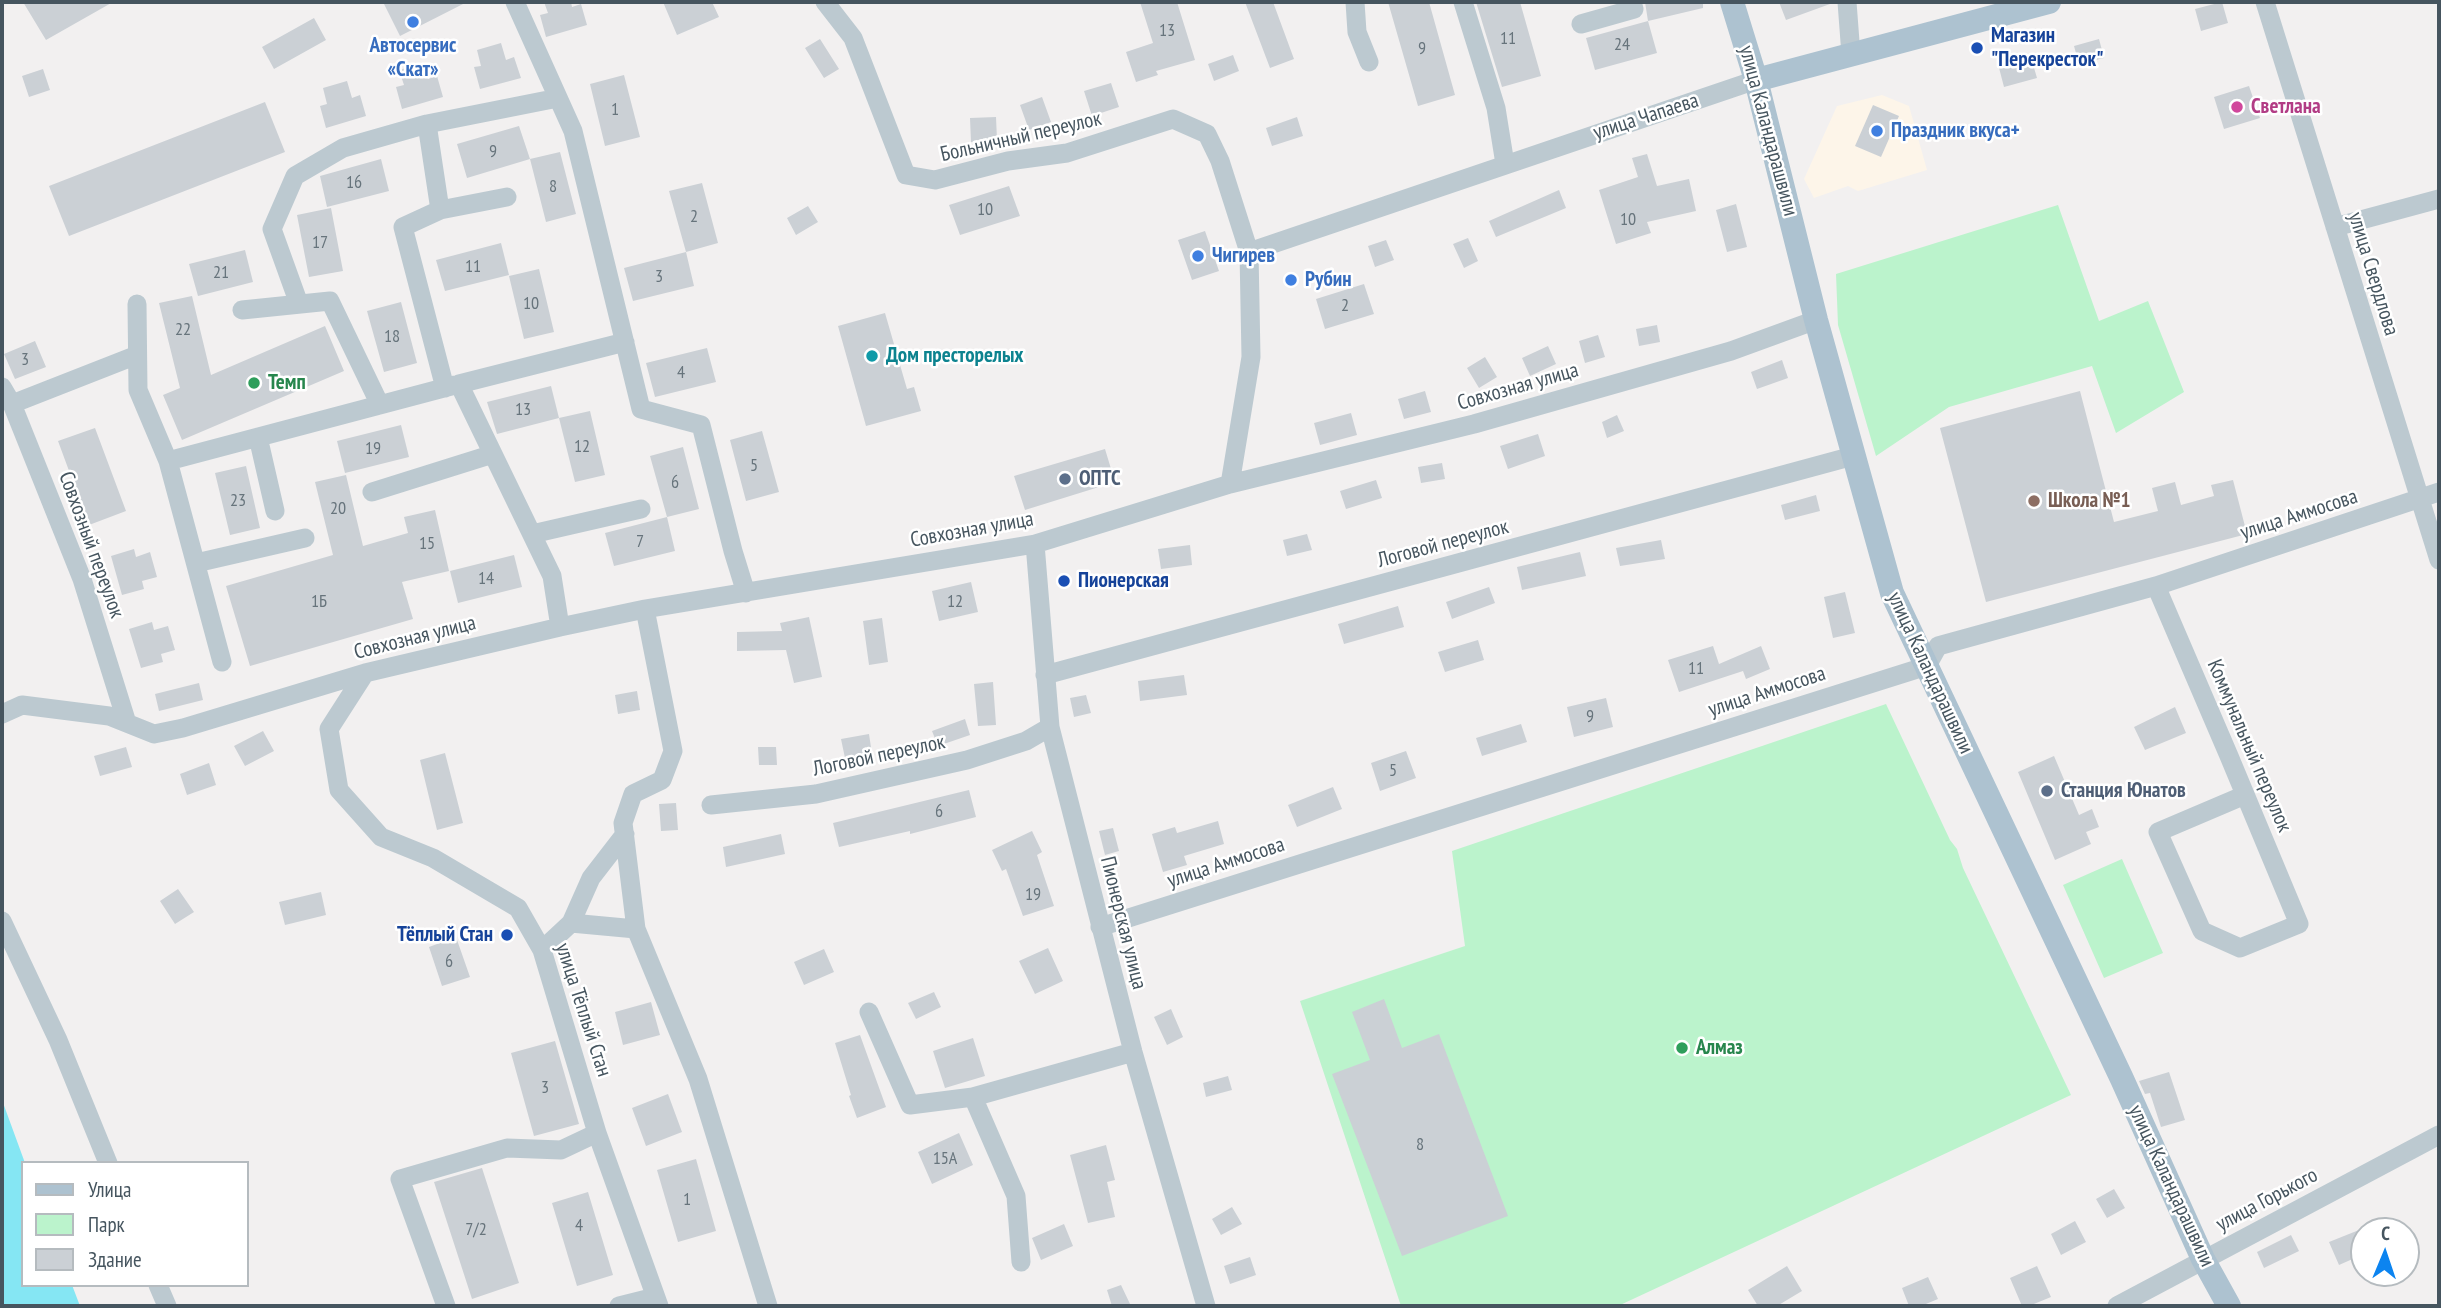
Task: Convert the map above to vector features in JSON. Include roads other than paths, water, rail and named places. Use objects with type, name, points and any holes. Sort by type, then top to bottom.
[{"type":"main road","name":"улица Каландарашвили","points":[[1732,2],[1756,80],[1816,320],[1892,593],[2122,1079],[2203,1259],[2229,1306]]},
{"type":"main road","name":"улица Чапаева","points":[[1756,80],[2049,2]]},
{"type":"street","points":[[515,2],[573,131],[641,409],[701,425],[746,593]]},
{"type":"street","name":"Больничный переулок","points":[[825,2],[853,38],[906,175],[936,180],[1008,161],[1067,153],[1173,119],[1208,134],[1220,161],[1249,252]]},
{"type":"street","points":[[1355,2],[1357,32],[1369,62]]},
{"type":"street","points":[[1462,2],[1496,108],[1505,164]]},
{"type":"street","points":[[1581,24],[1634,9],[1632,2]]},
{"type":"street","points":[[1847,2],[1851,55]]},
{"type":"street","name":"улица Свердлова","points":[[2265,2],[2439,560]]},
{"type":"street","name":"улица Чапаева","points":[[1249,252],[1756,80]]},
{"type":"street","points":[[299,304],[272,229],[295,176],[343,148],[427,124],[558,97]]},
{"type":"street","points":[[427,124],[440,210]]},
{"type":"street","points":[[507,197],[440,210],[403,227],[452,386],[493,454],[552,576],[560,627]]},
{"type":"street","points":[[2335,227],[2439,199]]},
{"type":"street","points":[[1230,484],[1251,357],[1249,252]]},
{"type":"street","points":[[242,310],[330,302],[380,405]]},
{"type":"street","points":[[137,304],[138,390],[168,461],[222,662]]},
{"type":"street","name":"Совхозная улица","points":[[2,714],[22,705],[109,716],[154,734],[183,728],[365,673],[560,627],[645,610],[1035,544],[1230,484],[1474,424],[1731,351],[1816,320]]},
{"type":"street","points":[[168,461],[625,342]]},
{"type":"street","points":[[7,396],[137,355]]},
{"type":"street","name":"Совхозный переулок","points":[[7,396],[82,579],[127,723]]},
{"type":"street","points":[[258,437],[275,510]]},
{"type":"street","points":[[372,492],[493,454]]},
{"type":"street","name":"Логовой переулок","points":[[1045,675],[1853,456]]},
{"type":"street","name":"улица Аммосова","points":[[1100,928],[1927,666],[1938,646],[2156,586],[2439,492]]},
{"type":"street","points":[[532,534],[641,509]]},
{"type":"street","points":[[196,563],[304,538]]},
{"type":"street","name":"Пионерская улица","points":[[1035,544],[1051,727],[1133,1052],[1206,1306]]},
{"type":"street","name":"Коммунальный переулок","points":[[2156,586],[2245,795],[2299,924],[2240,948],[2202,931],[2158,832],[2245,795]]},
{"type":"street","points":[[645,610],[673,751],[662,780],[633,794],[623,823],[636,929],[698,1079],[768,1306]]},
{"type":"street","name":"улица Тёплый Стан","points":[[365,673],[329,729],[339,790],[381,837],[433,858],[518,908],[542,950],[597,1133],[657,1302],[619,1306]]},
{"type":"street","name":"Логовой переулок","points":[[711,805],[816,794],[967,760],[1026,741],[1051,727]]},
{"type":"street","points":[[542,950],[571,923],[591,878],[625,834]]},
{"type":"street","points":[[2,921],[58,1040],[107,1161]]},
{"type":"street","points":[[571,923],[636,929]]},
{"type":"street","points":[[870,1012],[910,1105],[974,1097],[1133,1052]]},
{"type":"street","points":[[974,1097],[1016,1196],[1021,1262]]},
{"type":"street","points":[[446,1306],[400,1179],[507,1148],[561,1150],[597,1133]]},
{"type":"street","name":"улица Горького","points":[[2117,1306],[2439,1135]]},
{"type":"street","points":[[159,1287],[167,1306]]},
{"type":"water","points":[[2,1100],[24,1161],[21,1161],[21,1287],[73,1287],[80,1306],[2,1306]]},
{"type":"place","name":"Автосервис «Скат»","points":[[413,22]]},
{"type":"place","name":"Магазин \"Перекресток\"","points":[[1977,48]]},
{"type":"place","name":"Светлана","points":[[2237,107]]},
{"type":"place","name":"Праздник вкуса+","points":[[1877,131]]},
{"type":"place","name":"Чигирев","points":[[1198,256]]},
{"type":"place","name":"Рубин","points":[[1291,280]]},
{"type":"place","name":"Дом престорелых","points":[[872,356]]},
{"type":"place","name":"Темп","points":[[254,383]]},
{"type":"place","name":"ОПТС","points":[[1065,479]]},
{"type":"place","name":"Школа №1","points":[[2034,501]]},
{"type":"place","name":"Пионерская","points":[[1064,581]]},
{"type":"place","name":"Станция Юнатов","points":[[2047,791]]},
{"type":"place","name":"Тёплый Стан","points":[[507,935]]},
{"type":"place","name":"Алмаз","points":[[1682,1048]]}]
